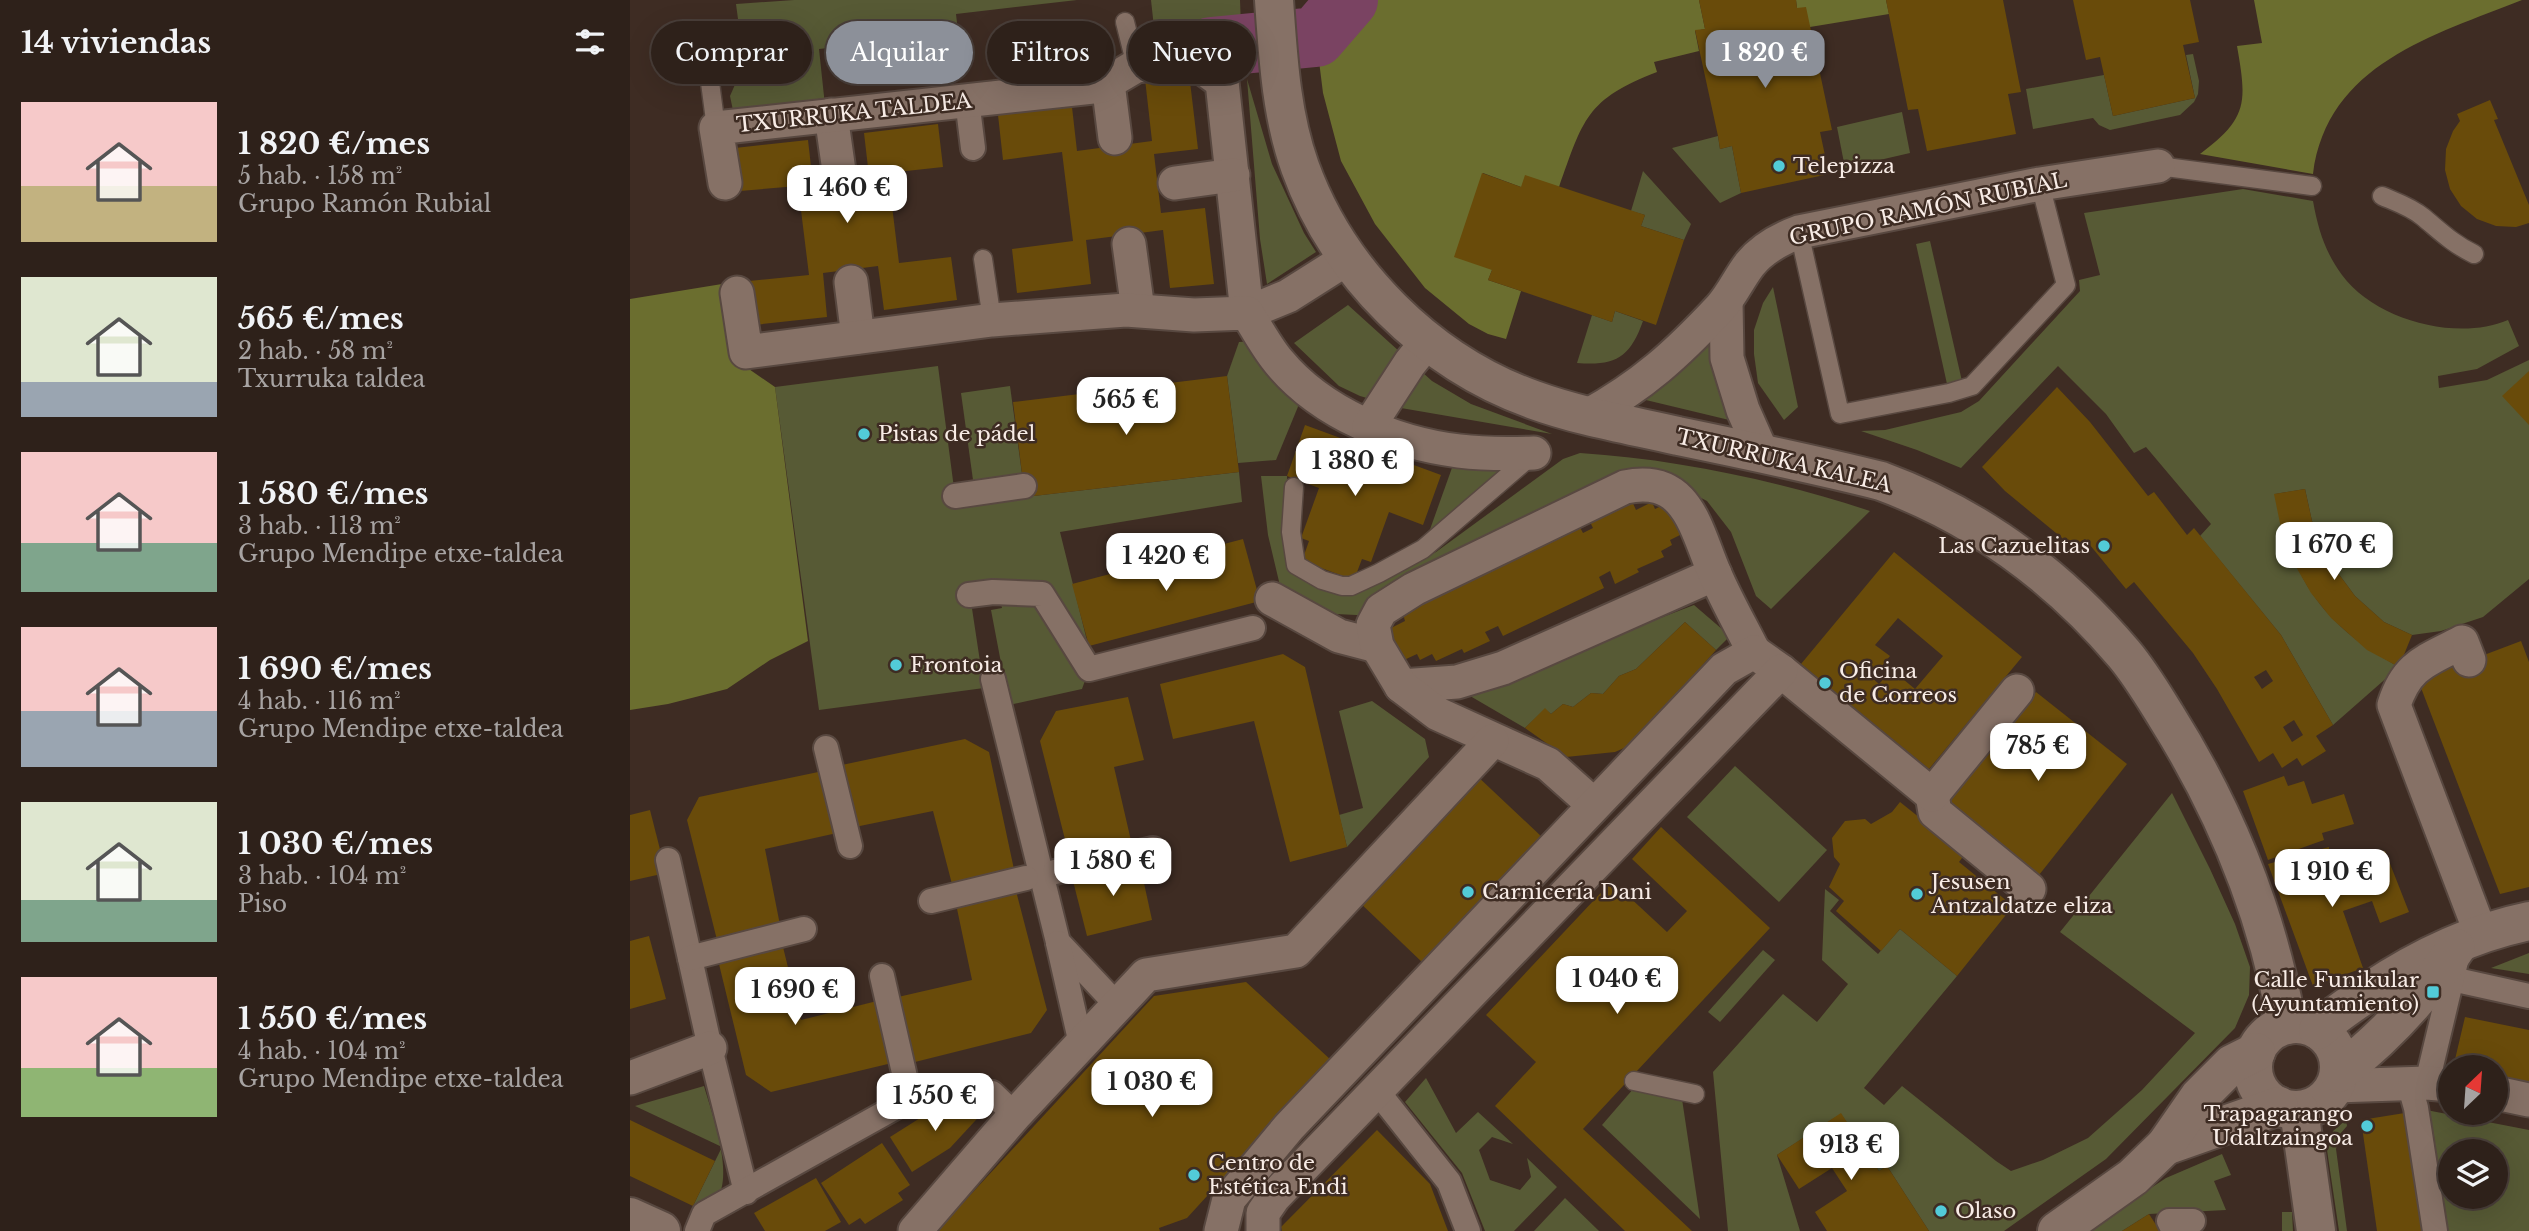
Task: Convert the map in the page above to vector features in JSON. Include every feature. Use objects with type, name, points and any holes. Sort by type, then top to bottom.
[{"type":"street","name":"TXURRUKA KALEA","points":[[1274,0],[1278,59],[1289,124],[1300,167],[1319,209],[1348,258],[1385,301],[1427,342],[1481,377],[1533,400],[1587,416],[1881,481],[1939,504],[1970,521],[2021,556],[2094,620],[2126,656],[2185,747],[2233,841],[2278,978],[2303,1028]]},
{"type":"street","name":"TXURRUKA TALDEA","points":[[725,183],[716,128],[1102,86],[1122,74],[1192,60],[1222,82],[1247,313]]},
{"type":"street","points":[[1115,138],[1122,74]]},
{"type":"street","points":[[967,100],[972,148]]},
{"type":"street","points":[[831,115],[839,171]]},
{"type":"street","name":"GRUPO RAMÓN RUBIAL","points":[[1587,416],[1625,395],[1667,363],[1726,302],[1749,265],[1768,246],[1799,232],[2040,184],[2158,166]]},
{"type":"street","points":[[1175,183],[1233,175]]},
{"type":"street","points":[[1129,244],[1138,310]]},
{"type":"street","points":[[737,293],[746,352],[992,320],[1138,310],[1194,315],[1247,313],[1288,296],[1348,258]]},
{"type":"street","points":[[851,282],[858,337]]},
{"type":"street","points":[[1726,302],[1727,359],[1743,410],[1762,453]]},
{"type":"street","points":[[1247,313],[1279,362],[1311,394],[1369,426],[1425,445],[1458,451],[1534,453]]},
{"type":"street","points":[[1369,426],[1427,342]]},
{"type":"street","points":[[1594,805],[1548,764],[1492,741],[1438,714],[1401,686],[1377,646],[1373,625],[1381,610],[1414,590],[1625,487],[1656,485],[1670,491],[1682,501],[1754,652],[1781,671],[1932,796],[1935,812],[2029,889]]},
{"type":"street","points":[[955,496],[1024,486]]},
{"type":"street","points":[[1401,686],[1457,682],[1503,668],[1715,574]]},
{"type":"street","points":[[969,595],[993,592],[1042,594],[1088,669],[1253,628]]},
{"type":"street","points":[[1272,599],[1339,636],[1377,646]]},
{"type":"street","points":[[2435,1231],[2416,1108],[2429,1084],[2452,979],[2471,937],[2394,705],[2400,688],[2414,667],[2451,648]]},
{"type":"street","points":[[1221,1231],[1229,1199],[1289,1127],[1724,669],[1754,652]]},
{"type":"street","points":[[1263,1231],[1263,1213],[1275,1197],[1781,671]]},
{"type":"street","points":[[993,679],[1081,1044]]},
{"type":"street","points":[[1932,796],[2017,691]]},
{"type":"street","points":[[915,1231],[1015,1115],[1146,975],[1296,951],[1492,741]]},
{"type":"street","points":[[826,748],[850,846]]},
{"type":"street","points":[[1055,872],[1153,849]]},
{"type":"street","points":[[668,860],[710,1048],[746,1192]]},
{"type":"street","points":[[930,901],[1026,878]]},
{"type":"street","points":[[2057,1231],[2133,1177],[2165,1146],[2199,1097],[2232,1064],[2256,1052],[2269,1034],[2303,1028],[2333,1016],[2402,970],[2471,937],[2529,921]]},
{"type":"street","points":[[690,958],[804,929]]},
{"type":"street","points":[[2165,1146],[2289,1108],[2320,1102],[2337,1079],[2369,1049],[2471,937]]},
{"type":"street","points":[[1058,942],[1117,1005]]},
{"type":"street","points":[[882,976],[910,1099]]},
{"type":"street","points":[[2452,979],[2529,996]]},
{"type":"street","points":[[2303,1028],[2326,1036],[2336,1053],[2337,1079]]},
{"type":"street","points":[[630,1078],[710,1048]]},
{"type":"street","points":[[2256,1052],[2255,1077],[2260,1089],[2268,1099],[2289,1108],[2308,1169],[2316,1231]]},
{"type":"street","points":[[2337,1079],[2429,1084]]},
{"type":"street","points":[[1377,1091],[1449,1182],[1468,1231]]},
{"type":"street","points":[[696,1231],[704,1214],[910,1099],[992,1093],[1015,1115]]},
{"type":"street","points":[[2508,1096],[2529,1100]]},
{"type":"street","points":[[630,1217],[661,1231]]},
{"type":"lane","points":[[1122,74],[1125,22]]},
{"type":"lane","points":[[710,84],[716,128]]},
{"type":"lane","points":[[2158,166],[2312,187]]},
{"type":"lane","points":[[1799,232],[1840,414],[1949,393],[1972,386],[2066,285],[2040,184]]},
{"type":"lane","points":[[2382,197],[2403,204],[2422,216],[2456,246],[2474,254]]},
{"type":"lane","points":[[984,259],[992,320]]},
{"type":"lane","points":[[1294,487],[1291,531],[1296,565],[1322,580],[1347,587],[1423,549],[1534,453]]},
{"type":"lane","points":[[1634,1081],[1695,1094]]},
{"type":"green space","points":[[794,0],[1077,0],[956,14],[957,21],[826,21],[826,48],[819,49],[826,115],[736,125],[730,96],[735,84],[812,84],[812,21],[738,21],[736,4]]},
{"type":"green space","points":[[1151,0],[1240,0],[1241,21],[1153,21]]},
{"type":"green space","points":[[1348,0],[1699,0],[1705,29],[1695,31],[1699,51],[1654,62],[1657,72],[1633,82],[1601,103],[1590,114],[1582,128],[1559,187],[1521,187],[1483,173],[1492,270],[1488,280],[1521,291],[1506,339],[1488,334],[1469,324],[1425,288],[1375,224],[1341,161],[1323,93],[1316,37]]},
{"type":"green space","points":[[1796,0],[1886,0],[1889,14],[1810,27],[1797,8]]},
{"type":"green space","points":[[2254,0],[2522,0],[2421,41],[2362,80],[2339,105],[2322,136],[2313,174],[2200,154],[2227,130],[2240,108],[2242,82],[2237,46],[2262,43]]},
{"type":"green space","points":[[2193,54],[2199,81],[2198,94],[2194,102],[2180,115],[2110,130],[2099,125],[2093,118],[2033,129],[2026,89],[2104,75],[2113,116],[2195,98],[2186,55]]},
{"type":"green space","points":[[1247,84],[1272,164],[1304,233],[1316,252],[1267,284],[1260,239]]},
{"type":"green space","points":[[1902,112],[1910,153],[1845,168],[1837,127]]},
{"type":"green space","points":[[1718,136],[1720,149],[1732,146],[1741,193],[1720,203],[1672,148]]},
{"type":"green space","points":[[1643,171],[1691,224],[1684,240],[1641,226],[1645,215],[1631,211]]},
{"type":"green space","points":[[2243,189],[2313,201],[2323,240],[2342,275],[2357,291],[2396,315],[2418,323],[2465,329],[2508,320],[2519,346],[2477,369],[2438,376],[2439,388],[2487,380],[2529,360],[2529,579],[2483,617],[2441,631],[2412,635],[2384,622],[2355,596],[2338,573],[2312,521],[2305,489],[2275,494],[2290,551],[2314,596],[2349,634],[2399,667],[2333,725],[2281,635],[2200,536],[2211,524],[2146,447],[2134,453],[2106,414],[2058,366],[1961,468],[1861,431],[1885,430],[1961,412],[1979,401],[2080,291],[2079,280],[2100,275],[2084,213]]},
{"type":"green space","points":[[1930,241],[1964,390],[1949,393],[1916,244]]},
{"type":"green space","points":[[722,284],[733,358],[775,387],[808,641],[770,660],[727,689],[668,704],[630,710],[630,299]]},
{"type":"green space","points":[[1773,287],[1798,407],[1784,420],[1758,383],[1754,354],[1754,330],[1763,303]]},
{"type":"green space","points":[[1726,302],[1750,425],[1625,395]]},
{"type":"green space","points":[[1348,305],[1432,381],[1471,404],[1552,434],[1401,408],[1360,396],[1339,386],[1294,343]]},
{"type":"green space","points":[[1615,311],[1643,321],[1633,344],[1611,361],[1577,363],[1592,315],[1612,322]]},
{"type":"green space","points":[[1256,341],[1302,397],[1276,460],[1238,463],[1227,376],[1239,342]]},
{"type":"green space","points":[[938,366],[955,496],[1025,497],[1239,472],[1242,502],[1060,532],[1092,661],[1082,689],[1009,705],[991,610],[1002,608],[995,580],[968,582],[984,688],[819,710],[775,387]]},
{"type":"green space","points":[[1010,386],[1022,474],[973,480],[961,393]]},
{"type":"green space","points":[[1458,451],[1534,453],[1423,549]]},
{"type":"green space","points":[[1580,453],[1653,460],[1727,473],[1800,490],[1870,511],[1771,609],[1756,596],[1731,532],[1707,501],[1668,481],[1627,473],[1588,485],[1540,528],[1376,616],[1336,614],[1317,609],[1281,590],[1268,535],[1261,476],[1287,476],[1290,571],[1347,595],[1436,552],[1563,459]]},
{"type":"green space","points":[[1694,605],[1730,636],[1716,650],[1685,622],[1636,669],[1619,676],[1603,694],[1591,693],[1573,707],[1563,704],[1551,714],[1545,709],[1525,728],[1465,693]]},
{"type":"green space","points":[[1372,701],[1425,739],[1429,757],[1347,847],[1339,815],[1363,808],[1339,711]]},
{"type":"green space","points":[[1735,766],[1827,850],[1779,902],[1687,817]]},
{"type":"green space","points":[[2172,793],[2235,924],[2250,967],[2249,995],[2235,1028],[2106,1159],[2004,1231],[1929,1231],[1887,1166],[1879,1171],[1841,1114],[1777,1155],[1800,1231],[1728,1231],[1713,1072],[1783,994],[1817,1022],[1848,984],[1822,960],[1825,889],[1839,900],[1830,911],[1878,954],[1900,929],[1957,976],[1864,1088],[1884,1105],[1902,1086],[2011,1171],[2043,1160],[2088,1138],[2142,1090],[2195,1033],[2060,932]]},
{"type":"green space","points":[[1763,950],[1775,960],[1720,1022],[1708,1012]]},
{"type":"green space","points":[[2529,953],[2529,974],[2491,968]]},
{"type":"green space","points":[[1426,1078],[1456,1133],[1478,1112],[1513,1144],[1492,1137],[1479,1150],[1490,1180],[1520,1190],[1531,1177],[1527,1158],[1557,1187],[1514,1231],[1485,1231],[1462,1173],[1405,1102]]},
{"type":"green space","points":[[704,1086],[720,1146],[635,1106]]},
{"type":"green space","points":[[1634,1088],[1682,1099],[1700,1219],[1602,1125]]},
{"type":"green space","points":[[2416,1108],[2438,1112],[2438,1125],[2503,1125],[2529,1130],[2529,1231],[2435,1231]]},
{"type":"green space","points":[[2346,1120],[2347,1126],[2340,1134],[2336,1149],[2347,1231],[2339,1231],[2327,1150],[2333,1131]]},
{"type":"green space","points":[[721,1149],[721,1191],[715,1202],[693,1206]]},
{"type":"green space","points":[[2222,1154],[2231,1175],[2214,1181],[2226,1210],[2149,1214],[2122,1231],[2086,1231],[2166,1178]]},
{"type":"green space","points":[[1565,1198],[1599,1231],[1534,1231]]},
{"type":"green space","points":[[2282,1212],[2292,1212],[2293,1231],[2282,1231]]},
{"type":"building","points":[[1699,0],[1796,0],[1797,8],[1806,7],[1832,130],[1820,132],[1829,174],[1741,193],[1732,146],[1720,149],[1695,30],[1705,29]]},
{"type":"building","points":[[1886,0],[2003,0],[2021,92],[2008,94],[2016,134],[1927,151],[1918,109],[1908,110]]},
{"type":"building","points":[[2073,0],[2190,0],[2199,42],[2183,45],[2195,98],[2113,116],[2100,57],[2086,60]]},
{"type":"building","points":[[1146,84],[1190,84],[1198,149],[1154,154],[1161,213],[1205,208],[1214,284],[1170,288],[1163,230],[1086,240],[1091,284],[1017,293],[1012,249],[1073,241],[1062,152],[1003,160],[998,115],[1072,107],[1077,151],[1152,141]]},
{"type":"building","points":[[2490,100],[2498,119],[2494,120],[2529,205],[2529,223],[2516,227],[2496,226],[2477,219],[2461,206],[2450,189],[2445,170],[2446,149],[2460,121],[2457,114]]},
{"type":"building","points":[[938,124],[943,167],[888,173],[899,263],[951,257],[957,300],[884,310],[878,266],[823,273],[827,317],[754,325],[749,281],[809,275],[798,186],[740,191],[735,148],[808,140],[813,184],[869,176],[864,133]]},
{"type":"building","points":[[1482,173],[1521,187],[1525,175],[1645,215],[1641,226],[1684,240],[1656,325],[1615,311],[1612,322],[1488,280],[1492,270],[1454,257]]},
{"type":"building","points":[[2529,371],[2529,425],[2502,396]]},
{"type":"building","points":[[1227,376],[1239,472],[1025,497],[1013,402]]},
{"type":"building","points":[[2057,387],[2090,422],[2148,496],[2154,492],[2187,535],[2194,528],[2281,635],[2333,725],[2316,736],[2326,751],[2302,766],[2297,758],[2282,768],[2273,753],[2259,762],[2193,653],[2134,582],[2126,589],[2085,539],[2073,547],[2005,491],[1982,467]],"holes":[[[2266,670],[2273,681],[2262,689],[2254,677]],[[2294,720],[2303,735],[2292,742],[2283,727]]]},
{"type":"building","points":[[1305,425],[1441,475],[1423,525],[1389,512],[1371,562],[1362,559],[1354,580],[1302,561],[1309,541],[1301,538],[1319,488],[1287,476]]},
{"type":"building","points":[[2305,489],[2312,521],[2338,573],[2355,596],[2384,622],[2412,635],[2399,667],[2367,650],[2331,618],[2311,593],[2295,565],[2281,528],[2274,494]]},
{"type":"building","points":[[1631,499],[1636,510],[1652,502],[1655,509],[1669,502],[1684,533],[1670,540],[1672,545],[1661,551],[1664,557],[1637,569],[1639,572],[1615,584],[1610,571],[1599,577],[1604,588],[1503,636],[1498,626],[1485,632],[1490,641],[1464,653],[1462,649],[1436,661],[1432,654],[1420,660],[1417,654],[1404,660],[1389,629],[1405,621],[1403,614],[1421,606],[1416,597],[1576,520],[1583,533],[1593,528],[1589,520]]},
{"type":"building","points":[[1243,539],[1260,601],[1089,646],[1072,584]]},
{"type":"building","points":[[1894,552],[2022,657],[1929,769],[1801,664]],"holes":[[[1898,618],[1943,656],[1915,689],[1892,670],[1879,684],[1872,678],[1890,656],[1875,645]]]},
{"type":"building","points":[[1685,622],[1716,650],[1631,745],[1615,752],[1566,757],[1525,728],[1545,708],[1551,714],[1563,704],[1573,707],[1591,693],[1603,694],[1619,676],[1636,669]]},
{"type":"building","points":[[2521,641],[2529,662],[2529,887],[2500,894],[2418,680]]},
{"type":"building","points":[[1283,654],[1305,667],[1347,847],[1290,862],[1254,721],[1173,739],[1160,684]]},
{"type":"building","points":[[2036,692],[2127,764],[2039,875],[1948,802]]},
{"type":"building","points":[[1128,697],[1144,760],[1114,767],[1132,845],[1070,859],[1040,741],[1056,711]]},
{"type":"building","points":[[965,739],[989,752],[1015,874],[953,888],[933,811],[855,827],[837,766]]},
{"type":"building","points":[[823,771],[837,833],[765,849],[780,925],[717,940],[687,820],[699,797]]},
{"type":"building","points":[[1475,774],[1543,838],[1424,964],[1357,900]]},
{"type":"building","points":[[2284,776],[2288,786],[2304,781],[2312,804],[2344,794],[2354,824],[2322,833],[2324,840],[2268,860],[2243,791]]},
{"type":"building","name":"Jesusen Antzaldatze eliza","points":[[1900,802],[1965,854],[1959,862],[2013,906],[1957,976],[1900,929],[1881,951],[1836,911],[1844,901],[1829,887],[1840,864],[1834,857],[1832,838],[1845,821],[1865,819],[1871,824],[1892,812]]},
{"type":"building","points":[[650,810],[666,873],[630,881],[630,815]]},
{"type":"building","points":[[1661,827],[1770,928],[1583,1129],[1692,1231],[1625,1231],[1495,1106],[1536,1062],[1486,1015],[1612,881],[1667,932],[1687,911],[1632,859]]},
{"type":"building","points":[[2329,847],[2328,875],[2334,887],[2374,872],[2368,857],[2385,851],[2409,912],[2380,923],[2372,901],[2343,911],[2363,968],[2313,986],[2268,864]]},
{"type":"building","points":[[1139,860],[1152,920],[1087,936],[1072,877]]},
{"type":"building","points":[[1016,891],[1047,1010],[1031,1033],[915,1062],[898,997],[972,980],[956,904]]},
{"type":"building","points":[[649,936],[666,999],[630,1009],[630,941]]},
{"type":"building","points":[[782,943],[801,1020],[877,1001],[892,1063],[771,1092],[746,1075],[718,960]]},
{"type":"building","points":[[1246,982],[1331,1060],[1187,1218],[1159,1228],[1160,1231],[937,1231],[1154,996]]},
{"type":"building","points":[[2465,1017],[2529,1030],[2529,1090],[2508,1086],[2508,1055],[2456,1055]]},
{"type":"building","points":[[984,1104],[987,1108],[950,1148],[912,1172],[890,1137],[936,1108]]},
{"type":"building","points":[[2411,1112],[2428,1231],[2377,1231],[2361,1120]]},
{"type":"building","points":[[1841,1113],[1879,1171],[1887,1166],[1929,1231],[1827,1231],[1815,1212],[1847,1191],[1832,1168],[1799,1189],[1777,1155]]},
{"type":"building","points":[[630,1120],[715,1161],[693,1206],[630,1176]]},
{"type":"building","points":[[1377,1130],[1430,1184],[1448,1231],[1282,1231],[1281,1227]]},
{"type":"building","points":[[882,1143],[910,1185],[898,1193],[903,1200],[865,1224],[860,1218],[849,1225],[821,1183]]},
{"type":"building","points":[[816,1178],[841,1222],[825,1231],[765,1231],[754,1213]]},
{"type":"building","points":[[2149,1214],[2160,1231],[2122,1231]]},
{"type":"waterway","points":[[1256,43],[1316,37],[1348,0]]},
{"type":"place","name":"Telepizza","points":[[1779,166]]},
{"type":"place","name":"Pistas de pádel","points":[[864,434]]},
{"type":"place","name":"Las Cazuelitas","points":[[2104,546]]},
{"type":"place","name":"Frontoia","points":[[896,665]]},
{"type":"place","name":"Oficina de Correos","points":[[1825,683]]},
{"type":"place","name":"Carnicería Dani","points":[[1468,892]]},
{"type":"place","name":"Jesusen Antzaldatze eliza","points":[[1917,894]]},
{"type":"place","name":"Calle Funikular (Ayuntamiento)","points":[[2433,992]]},
{"type":"place","name":"Trapagarango Udaltzaingoa","points":[[2367,1126]]},
{"type":"place","name":"Centro de Estética Endi","points":[[1194,1175]]},
{"type":"place","name":"Olaso","points":[[1941,1211]]}]
